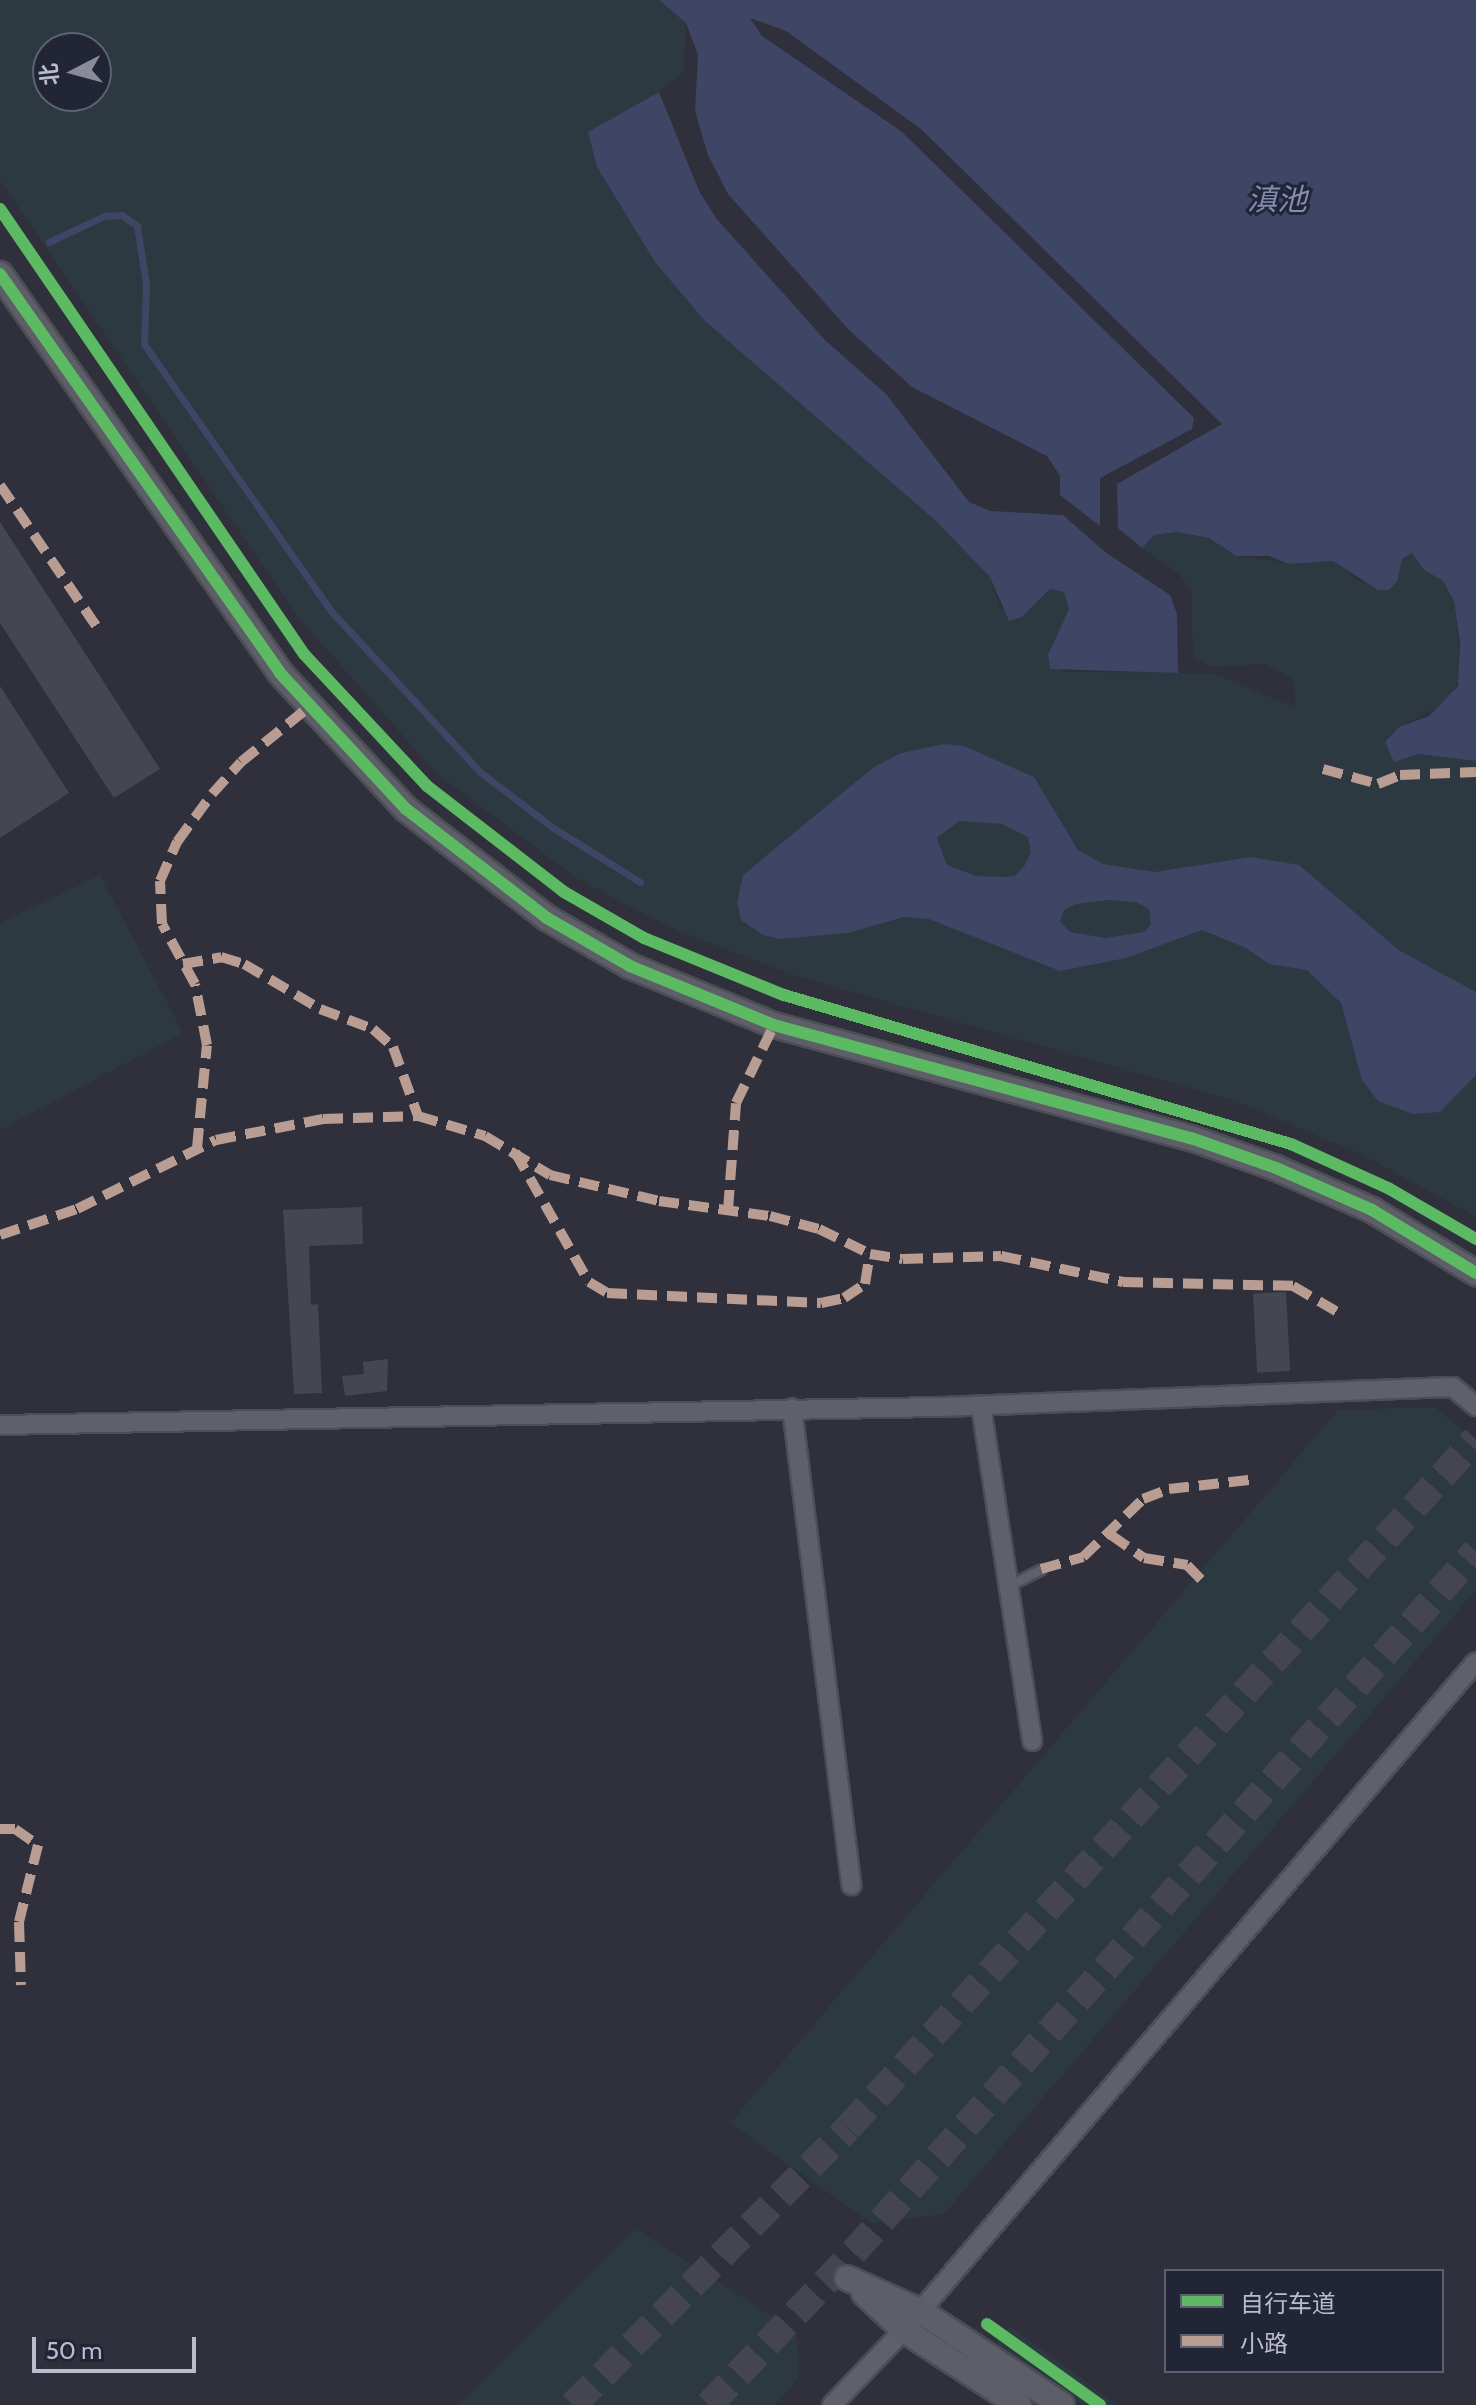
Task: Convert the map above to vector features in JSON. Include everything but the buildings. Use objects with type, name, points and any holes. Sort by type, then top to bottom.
[{"type":"street","points":[[0,274],[289,684],[406,809],[547,918],[630,966],[774,1025],[1191,1138],[1276,1168],[1372,1210],[1476,1273]]},
{"type":"street","points":[[0,1425],[981,1406],[1453,1387],[1476,1406]]},
{"type":"street","points":[[981,1406],[1032,1741]]},
{"type":"street","points":[[792,1408],[851,1885]]},
{"type":"street","points":[[832,2405],[904,2330],[1476,1662]]},
{"type":"street","points":[[1019,2405],[904,2330],[847,2278],[920,2311],[1062,2405]]},
{"type":"lane","points":[[1008,1586],[1041,1569]]},
{"type":"shaded area","points":[[0,0],[659,0],[686,23],[684,72],[659,92],[588,132],[704,320],[936,521],[990,577],[999,607],[1022,617],[1051,589],[1064,592],[1069,609],[1048,655],[1062,672],[1213,673],[1296,708],[1293,679],[1265,664],[1212,667],[1193,657],[1191,590],[1178,573],[1142,548],[1154,535],[1176,532],[1209,538],[1236,556],[1301,564],[1333,561],[1358,581],[1389,590],[1402,559],[1412,553],[1424,570],[1443,581],[1454,601],[1461,676],[1446,703],[1399,727],[1394,762],[1418,754],[1476,761],[1476,1217],[1365,1156],[1236,1101],[793,975],[676,930],[579,880],[436,773],[298,617],[0,180]]},
{"type":"shaded area","points":[[100,875],[183,1033],[0,1130],[0,923]]},
{"type":"shaded area","points":[[1435,1407],[1476,1442],[1476,1590],[944,2214],[871,2223],[730,2123],[1338,1410]]},
{"type":"shaded area","points":[[636,2229],[796,2332],[799,2377],[775,2405],[459,2405]]},
{"type":"shaded area","points":[[1009,2326],[1117,2405],[1108,2405],[1006,2331]]},
{"type":"shaded area","points":[[1000,2338],[1092,2405],[1081,2405],[996,2344]]},
{"type":"water","name":"滇池","points":[[659,0],[1476,0],[1476,761],[1418,754],[1394,762],[1385,742],[1399,727],[1429,716],[1458,686],[1460,644],[1454,601],[1443,581],[1424,570],[1412,553],[1402,559],[1397,581],[1389,590],[1378,590],[1333,561],[1289,564],[1269,556],[1236,556],[1209,538],[1177,532],[1154,535],[1142,548],[1118,528],[1117,484],[1222,424],[921,129],[786,31],[750,18],[762,36],[901,131],[1194,418],[1192,429],[1100,478],[1100,526],[1060,495],[1060,476],[1047,456],[912,387],[849,330],[728,194],[708,155],[695,111],[698,55],[686,23]]},
{"type":"water","points":[[659,92],[699,191],[716,218],[825,340],[886,394],[969,502],[991,511],[1063,515],[1105,552],[1170,595],[1177,614],[1178,673],[1050,669],[1048,655],[1069,609],[1064,592],[1050,589],[1022,617],[1009,621],[990,577],[936,521],[704,320],[655,262],[597,167],[588,132]]},
{"type":"water","points":[[944,744],[964,746],[1034,777],[1078,850],[1103,864],[1155,872],[1252,857],[1299,865],[1400,951],[1476,992],[1476,1075],[1440,1112],[1413,1114],[1378,1101],[1362,1080],[1341,1003],[1307,970],[1269,964],[1246,948],[1202,930],[1126,958],[1060,971],[929,919],[904,917],[848,933],[781,939],[763,935],[741,920],[737,902],[743,875],[874,767],[901,753]],"holes":[[[959,821],[1002,824],[1028,837],[1031,852],[1025,865],[1015,876],[1003,877],[976,876],[947,865],[937,838]],[[1109,900],[1136,902],[1149,909],[1151,924],[1145,932],[1105,938],[1070,932],[1060,921],[1064,910],[1076,904]]]},
{"type":"waterway","points":[[49,242],[104,216],[122,215],[137,226],[146,284],[144,344],[331,611],[479,771],[552,827],[640,882]]},
{"type":"tunnel","points":[[573,2405],[848,2128],[1476,1439]]},
{"type":"tunnel","points":[[709,2405],[854,2252],[1476,1551]]},
{"type":"marked path","points":[[0,485],[99,630]]},
{"type":"marked path","points":[[197,1148],[207,1045],[195,984],[162,924],[160,881],[177,842],[212,794],[241,762],[309,707]]},
{"type":"marked path","points":[[1323,769],[1378,784],[1400,775],[1476,772]]},
{"type":"marked path","points":[[183,964],[221,957],[244,964],[320,1009],[373,1029],[393,1047],[418,1116]]},
{"type":"marked path","points":[[728,1210],[736,1103],[774,1025]]},
{"type":"marked path","points":[[0,1235],[77,1209],[216,1140],[323,1119],[418,1116],[485,1136],[550,1175],[659,1201],[770,1216],[819,1229],[870,1254],[903,1259],[1001,1256],[1123,1282],[1293,1286],[1341,1314]]},
{"type":"marked path","points":[[515,1152],[589,1282],[607,1293],[821,1303],[844,1298],[865,1284],[870,1254]]},
{"type":"marked path","points":[[1041,1569],[1083,1557],[1143,1499],[1169,1489],[1257,1479]]},
{"type":"marked path","points":[[1111,1535],[1144,1558],[1187,1565],[1207,1586]]},
{"type":"marked path","points":[[0,1829],[15,1829],[38,1845],[19,1922],[21,1985]]},
{"type":"cycle path","points":[[0,209],[304,654],[427,786],[564,892],[644,938],[784,995],[1291,1144],[1388,1188],[1476,1239]]},
{"type":"cycle path","points":[[0,274],[280,673],[406,809],[547,918],[630,966],[774,1025],[1191,1138],[1276,1168],[1372,1210],[1476,1273]]},
{"type":"cycle path","points":[[987,2324],[1100,2405]]}]
